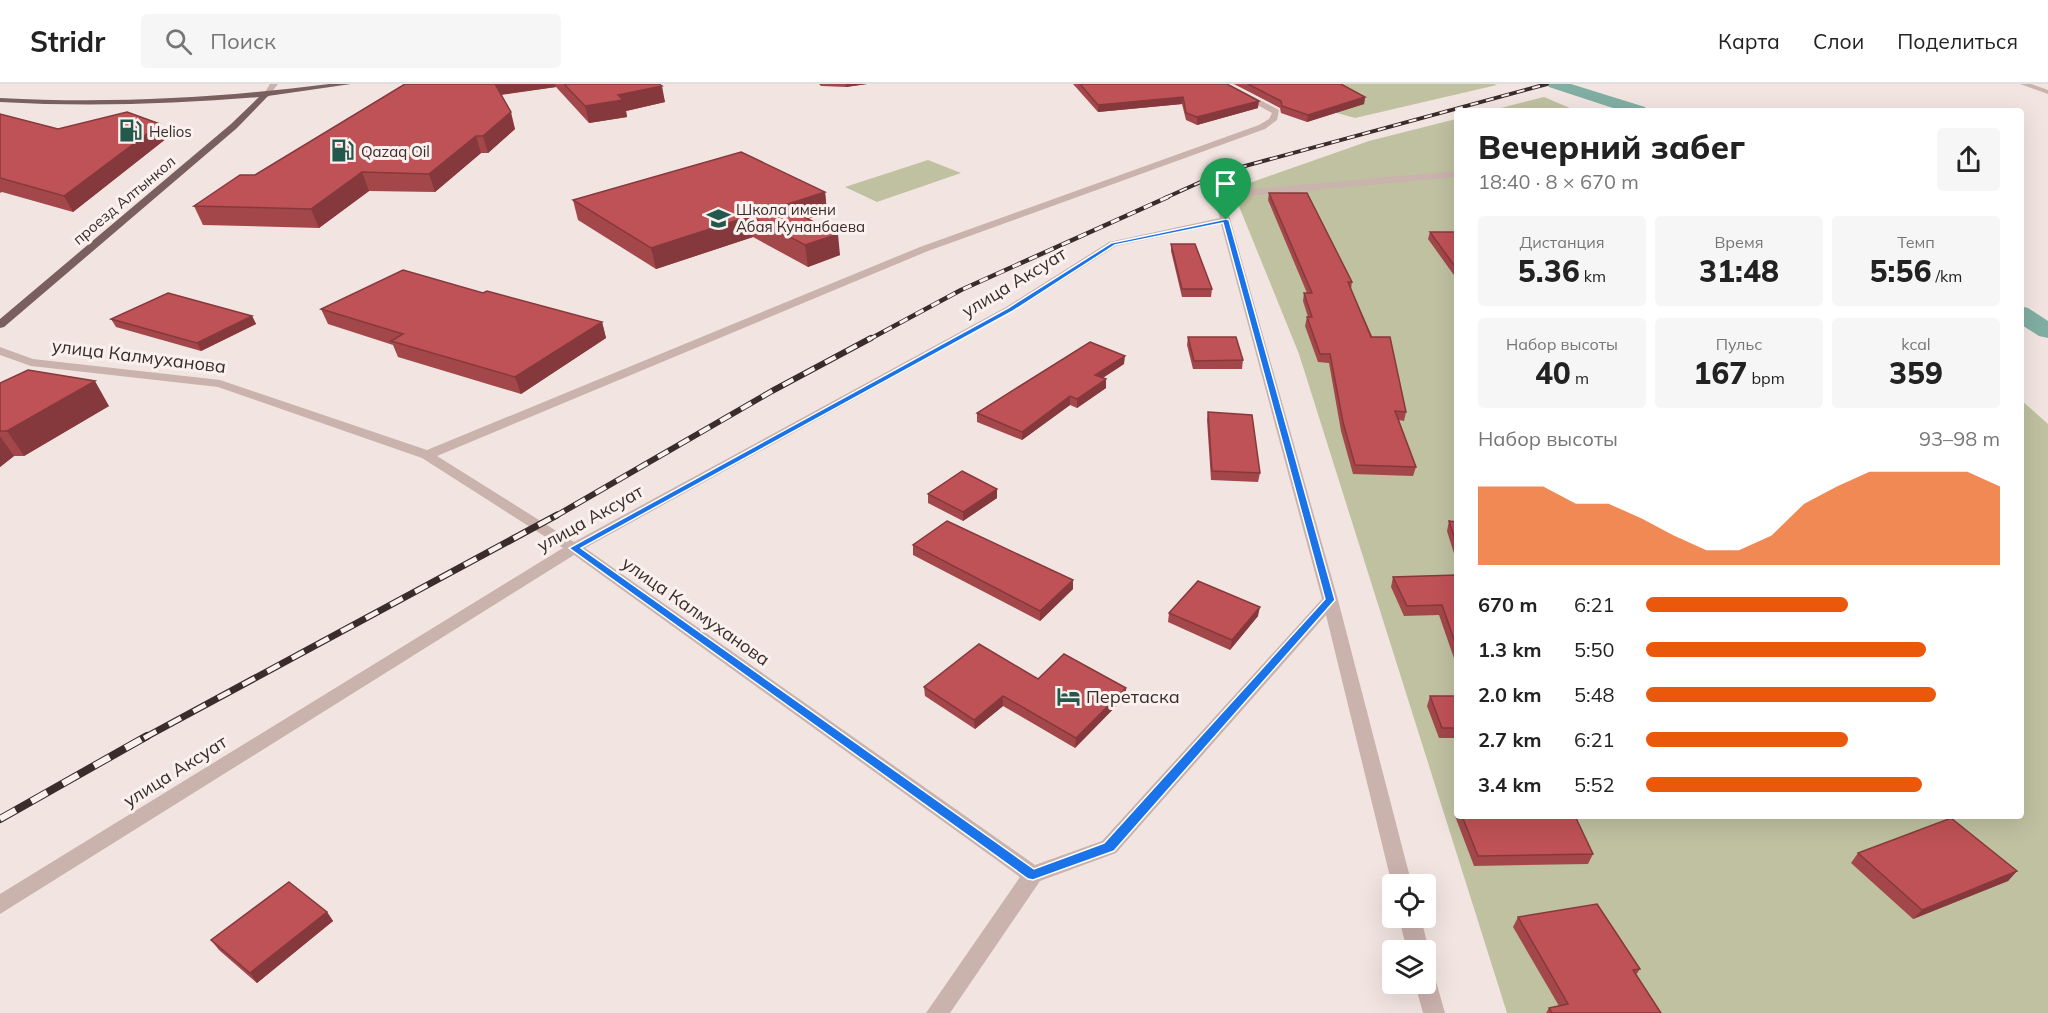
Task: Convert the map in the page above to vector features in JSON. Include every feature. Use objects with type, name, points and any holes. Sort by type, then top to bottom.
[{"type":"main road","points":[[0,100],[80,102],[265,95],[347,84]]},
{"type":"main road","name":"проезд Алтынкол","points":[[0,325],[234,126],[265,95]]},
{"type":"street","points":[[265,95],[274,84]]},
{"type":"street","points":[[427,455],[924,249],[1262,127],[1273,120],[1275,112],[1223,84]]},
{"type":"street","points":[[2024,84],[2048,92]]},
{"type":"street","points":[[1399,874],[1330,600],[1222,208],[1233,195],[1454,174]]},
{"type":"street","name":"улица Аксуат","points":[[0,905],[92,845],[574,548],[1010,309],[1113,244],[1226,220]]},
{"type":"street","name":"улица Калмуханова","points":[[0,351],[31,362],[220,384],[427,455],[574,548],[1033,875]]},
{"type":"street","points":[[937,1013],[1033,875],[1109,847],[1330,600]]},
{"type":"street","points":[[1429,994],[1434,1013]]},
{"type":"green space","points":[[1231,84],[1494,84],[1497,85],[1355,118]]},
{"type":"green space","points":[[1544,97],[1570,108],[1501,108]]},
{"type":"green space","points":[[1454,120],[1454,819],[2024,819],[2024,403],[2048,424],[2048,1013],[1507,1013],[1299,354],[1232,189],[1369,141]]},
{"type":"green space","points":[[928,160],[961,173],[877,202],[845,187]]},
{"type":"building","points":[[405,84],[495,84],[511,112],[483,136],[476,136],[429,174],[362,172],[311,209],[194,206],[240,175],[255,175]]},
{"type":"building","points":[[564,84],[659,84],[662,86],[618,95],[623,100],[585,106]]},
{"type":"building","points":[[1080,84],[1227,84],[1259,101],[1197,117],[1186,113],[1183,97],[1098,105]]},
{"type":"building","points":[[1248,84],[1341,84],[1365,97],[1308,115],[1282,106],[1281,101]]},
{"type":"building","points":[[127,112],[160,124],[64,196],[0,178],[0,114],[58,129]]},
{"type":"building","points":[[741,152],[825,192],[782,206],[838,234],[805,245],[750,216],[651,248],[573,200]]},
{"type":"building","points":[[1269,193],[1307,193],[1352,282],[1348,282],[1371,337],[1390,337],[1406,412],[1395,411],[1416,467],[1355,465],[1343,422],[1330,354],[1320,354],[1307,317],[1312,317],[1304,293],[1312,293]]},
{"type":"building","points":[[1430,232],[1454,232],[1454,265]]},
{"type":"building","points":[[1171,244],[1195,244],[1212,289],[1182,289]]},
{"type":"building","points":[[403,270],[483,293],[487,291],[602,322],[515,377],[391,341],[403,334],[321,309]]},
{"type":"building","points":[[168,293],[252,316],[197,343],[111,319]]},
{"type":"building","points":[[1188,337],[1236,337],[1243,360],[1194,361]]},
{"type":"building","points":[[1090,342],[1125,356],[1095,375],[1106,379],[1077,399],[1070,396],[1022,432],[977,413]]},
{"type":"building","points":[[28,370],[95,381],[7,431],[0,431],[0,383]]},
{"type":"building","points":[[1208,412],[1252,415],[1260,473],[1212,471]]},
{"type":"building","points":[[962,471],[997,489],[963,512],[928,494]]},
{"type":"building","points":[[947,521],[1073,580],[1040,611],[913,545]]},
{"type":"building","points":[[1449,521],[1454,522],[1454,536]]},
{"type":"building","points":[[1454,575],[1454,639],[1442,605],[1407,606],[1393,577]]},
{"type":"building","points":[[1198,581],[1260,607],[1232,640],[1169,613]]},
{"type":"building","points":[[979,644],[1038,679],[1064,654],[1126,688],[1076,738],[1003,696],[974,720],[924,687]]},
{"type":"building","points":[[1430,696],[1454,696],[1454,728],[1442,728]]},
{"type":"building","points":[[1463,819],[1576,819],[1593,854],[1478,856]]},
{"type":"building","points":[[1952,819],[2017,871],[1922,910],[1858,853]]},
{"type":"building","points":[[289,882],[327,912],[250,973],[211,940]]},
{"type":"building","points":[[1597,904],[1640,969],[1633,970],[1661,1013],[1552,1013],[1549,1008],[1568,1004],[1518,917]]},
{"type":"waterway","points":[[1555,84],[1630,108]]},
{"type":"waterway","points":[[2024,316],[2048,331]]},
{"type":"railway","points":[[1459,108],[1547,84]]},
{"type":"railway","points":[[1165,198],[1223,172],[1454,109]]},
{"type":"railway","points":[[868,340],[961,290],[1168,197]]},
{"type":"railway","points":[[554,517],[772,391],[871,338]]},
{"type":"railway","points":[[144,738],[557,515]]},
{"type":"railway","points":[[0,819],[147,736]]},
{"type":"place","name":"Helios","points":[[131,131]]},
{"type":"place","name":"Qazaq Oil","points":[[343,151]]},
{"type":"place","name":"Школа имени Абая Кунанбаева","points":[[718,218]]},
{"type":"place","name":"Перетаска","points":[[1068,696]]},
{"type":"route","points":[[1226,220],[1330,600],[1109,847],[1033,875],[574,548],[1010,309],[1113,244],[1226,220]]}]
